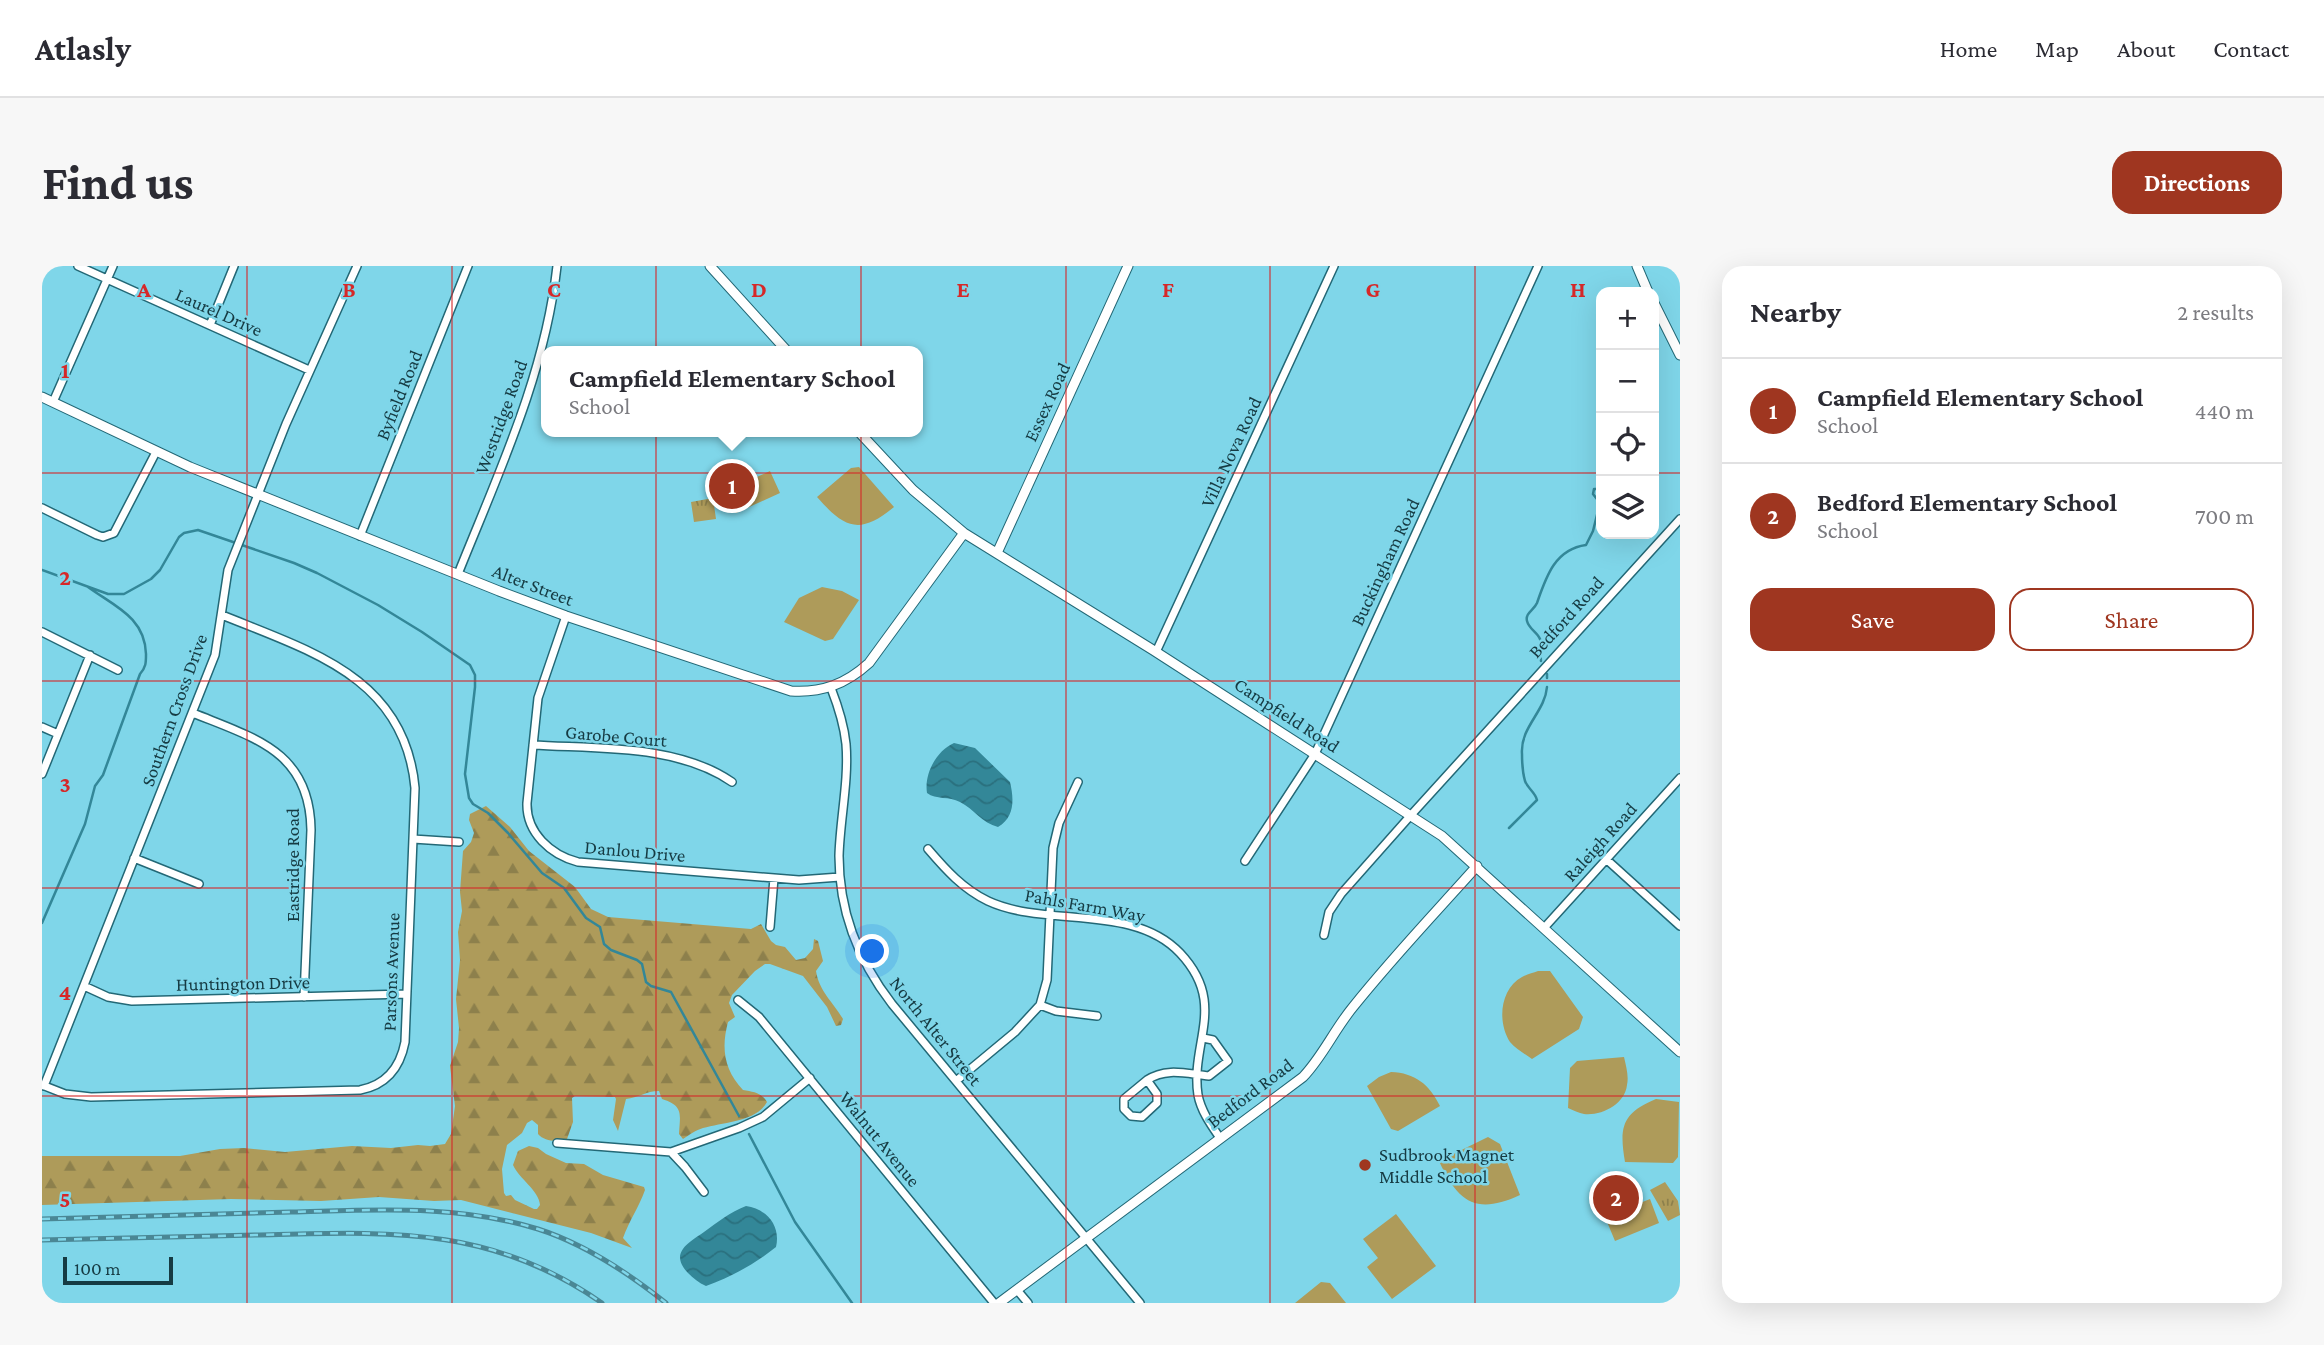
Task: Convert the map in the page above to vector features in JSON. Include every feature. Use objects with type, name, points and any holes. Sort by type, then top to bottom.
[{"type":"street","name":"Laurel Drive","points":[[78,266],[309,370]]},
{"type":"street","points":[[53,402],[113,266]]},
{"type":"street","points":[[209,325],[234,266]]},
{"type":"street","name":"Southern Cross Drive","points":[[43,1086],[215,655],[225,583],[239,539],[309,370],[357,266]]},
{"type":"street","name":"Byfield Road","points":[[359,536],[468,266]]},
{"type":"street","name":"Westridge Road","points":[[542,346],[557,266]]},
{"type":"street","points":[[710,266],[782,346]]},
{"type":"street","name":"Essex Road","points":[[997,553],[1128,266]]},
{"type":"street","name":"Villa Nova Road","points":[[1156,652],[1334,266]]},
{"type":"street","name":"Buckingham Road","points":[[1245,861],[1315,754],[1538,266]]},
{"type":"street","points":[[1637,266],[1646,287]]},
{"type":"street","points":[[1659,313],[1680,355]]},
{"type":"street","name":"Westridge Road","points":[[457,574],[532,385],[541,351]]},
{"type":"street","name":"Alter Street","points":[[42,397],[156,452],[457,574],[566,616],[777,687],[804,692],[831,688],[852,677],[869,663],[964,533]]},
{"type":"street","name":"Campfield Road","points":[[864,437],[913,490],[964,533],[1156,652],[1442,836],[1680,1052]]},
{"type":"street","points":[[42,508],[97,535],[103,537],[114,533],[156,452]]},
{"type":"street","name":"Bedford Road","points":[[1324,935],[1334,903],[1410,815],[1680,519]]},
{"type":"street","name":"Parsons Avenue","points":[[43,1086],[65,1094],[92,1097],[369,1089],[388,1078],[400,1062],[405,1042],[415,788],[411,759],[395,724],[374,696],[348,672],[314,652],[222,615]]},
{"type":"street","name":"Danlou Drive","points":[[566,616],[538,698],[528,819],[536,834],[560,856],[579,862],[799,880],[840,877]]},
{"type":"street","points":[[42,632],[118,670]]},
{"type":"street","points":[[42,774],[90,655]]},
{"type":"street","name":"North Alter Street","points":[[831,688],[840,711],[846,746],[840,877],[846,917],[869,971],[892,1003],[1140,1303]]},
{"type":"street","name":"Eastridge Road","points":[[193,713],[269,746],[293,769],[302,784],[311,813],[304,997]]},
{"type":"street","points":[[42,727],[58,734]]},
{"type":"street","name":"Garobe Court","points":[[533,745],[668,756],[707,768],[732,782]]},
{"type":"street","name":"Raleigh Road","points":[[1544,928],[1680,778]]},
{"type":"street","points":[[956,1081],[1016,1032],[1040,1005],[1046,980],[1055,836],[1078,782]]},
{"type":"street","points":[[412,839],[459,842]]},
{"type":"street","name":"Pahls Farm Way","points":[[928,849],[954,878],[988,901],[1017,910],[1134,926],[1171,944],[1189,964],[1201,986],[1205,1013],[1198,1097],[1202,1109],[1220,1138]]},
{"type":"street","points":[[134,858],[199,884]]},
{"type":"street","points":[[1606,859],[1680,926]]},
{"type":"street","name":"Bedford Road","points":[[997,1303],[1277,1097],[1313,1066],[1362,996],[1477,866]]},
{"type":"street","points":[[769,927],[774,878]]},
{"type":"street","name":"Huntington Drive","points":[[84,986],[108,997],[132,1001],[406,994]]},
{"type":"street","name":"Walnut Avenue","points":[[738,1000],[759,1017],[997,1303]]},
{"type":"street","points":[[1040,1005],[1056,1011],[1097,1016]]},
{"type":"street","points":[[1147,1080],[1157,1094],[1157,1103],[1142,1117],[1131,1116],[1124,1109],[1124,1099],[1147,1080],[1163,1072],[1209,1076],[1228,1061],[1213,1040],[1203,1038]]},
{"type":"street","points":[[557,1143],[671,1153],[753,1123],[810,1078]]},
{"type":"street","points":[[671,1153],[704,1192]]},
{"type":"street","points":[[1017,1290],[1028,1303]]},
{"type":"green space","points":[[859,467],[894,507],[872,522],[862,525],[845,522],[817,497],[851,468]]},
{"type":"green space","points":[[770,471],[780,493],[736,513],[726,491]]},
{"type":"green space","points":[[713,498],[716,519],[694,522],[691,502]]},
{"type":"green space","points":[[822,587],[842,591],[859,600],[833,639],[825,641],[784,622],[799,598]]},
{"type":"green space","points":[[486,806],[510,827],[529,851],[575,887],[591,909],[608,917],[751,929],[761,924],[771,941],[785,947],[796,960],[805,958],[813,949],[814,939],[818,941],[823,961],[816,971],[823,990],[843,1019],[841,1025],[836,1026],[827,1007],[803,976],[770,964],[765,964],[755,971],[732,995],[729,1003],[735,1017],[728,1022],[725,1041],[728,1067],[743,1090],[759,1094],[767,1102],[755,1114],[700,1129],[683,1139],[679,1134],[680,1116],[677,1108],[662,1099],[659,1091],[626,1099],[618,1131],[613,1120],[615,1097],[575,1096],[572,1098],[573,1122],[567,1139],[544,1139],[538,1134],[538,1125],[532,1120],[527,1123],[522,1133],[507,1145],[502,1169],[504,1193],[534,1209],[540,1205],[539,1200],[513,1165],[518,1151],[529,1146],[566,1163],[584,1164],[603,1175],[644,1187],[643,1196],[623,1238],[632,1248],[591,1233],[461,1200],[379,1197],[321,1201],[231,1199],[42,1205],[42,1156],[180,1156],[220,1149],[244,1148],[285,1152],[352,1146],[391,1148],[445,1144],[451,1134],[455,1106],[450,1066],[458,1042],[459,1028],[456,999],[460,960],[458,932],[462,911],[460,892],[463,851],[471,842],[474,833],[469,820],[470,814]]},
{"type":"green space","points":[[1538,971],[1550,971],[1583,1017],[1579,1029],[1532,1059],[1510,1042],[1502,1016],[1509,989],[1524,976]]},
{"type":"green space","points":[[1624,1057],[1628,1082],[1622,1098],[1617,1103],[1605,1111],[1591,1114],[1582,1114],[1568,1108],[1570,1068],[1577,1061]]},
{"type":"green space","points":[[1391,1072],[1420,1081],[1440,1106],[1398,1131],[1391,1129],[1367,1086]]},
{"type":"green space","points":[[1656,1099],[1679,1102],[1678,1157],[1673,1163],[1625,1162],[1623,1130],[1626,1123],[1636,1110]]},
{"type":"green space","points":[[1488,1137],[1500,1144],[1520,1195],[1492,1204],[1480,1204],[1470,1201],[1454,1187],[1439,1161]]},
{"type":"green space","points":[[1665,1182],[1678,1201],[1680,1215],[1668,1221],[1650,1190]]},
{"type":"green space","points":[[1650,1199],[1659,1223],[1615,1241],[1605,1217]]},
{"type":"green space","points":[[1396,1214],[1436,1266],[1392,1299],[1367,1267],[1378,1258],[1363,1239]]},
{"type":"green space","points":[[1321,1282],[1330,1283],[1346,1303],[1295,1303]]},
{"type":"water","points":[[954,743],[975,748],[1010,782],[1012,807],[1008,818],[998,827],[960,802],[927,793],[929,771],[937,757]]},
{"type":"water","points":[[746,1206],[760,1211],[771,1220],[776,1232],[776,1247],[734,1274],[706,1286],[690,1275],[680,1260],[680,1254],[692,1240]]},
{"type":"waterway","points":[[1596,489],[1593,494],[1596,498]]},
{"type":"waterway","points":[[1541,661],[1540,639],[1528,624],[1527,616],[1537,603],[1553,566],[1567,552],[1586,545],[1596,519]]},
{"type":"waterway","points":[[42,570],[108,594],[124,594],[151,579],[160,570],[179,537],[198,530],[317,573],[378,605],[470,665],[475,675],[475,687],[465,774],[469,798],[508,833],[542,873],[564,888],[586,918],[600,927],[604,944],[642,964],[646,982],[651,986],[671,992],[739,1116]]},
{"type":"waterway","points":[[42,923],[85,824],[95,786],[103,775],[146,662],[144,641],[134,622],[118,607],[88,587]]},
{"type":"waterway","points":[[1509,828],[1537,800],[1525,781],[1522,744],[1542,704],[1547,687]]},
{"type":"waterway","points":[[749,1134],[795,1222],[852,1303]]},
{"type":"railway","points":[[42,1219],[384,1210],[477,1216],[508,1221],[555,1235],[621,1270],[666,1303]]},
{"type":"railway","points":[[42,1240],[348,1233],[435,1238],[477,1246],[518,1259],[560,1277],[602,1303]]},
{"type":"place","name":"Campfield Elementary School","points":[[732,486]]},
{"type":"place","name":"Sudbrook Magnet Middle School","points":[[1365,1165]]},
{"type":"place","name":"Bedford Elementary School","points":[[1616,1198]]}]
